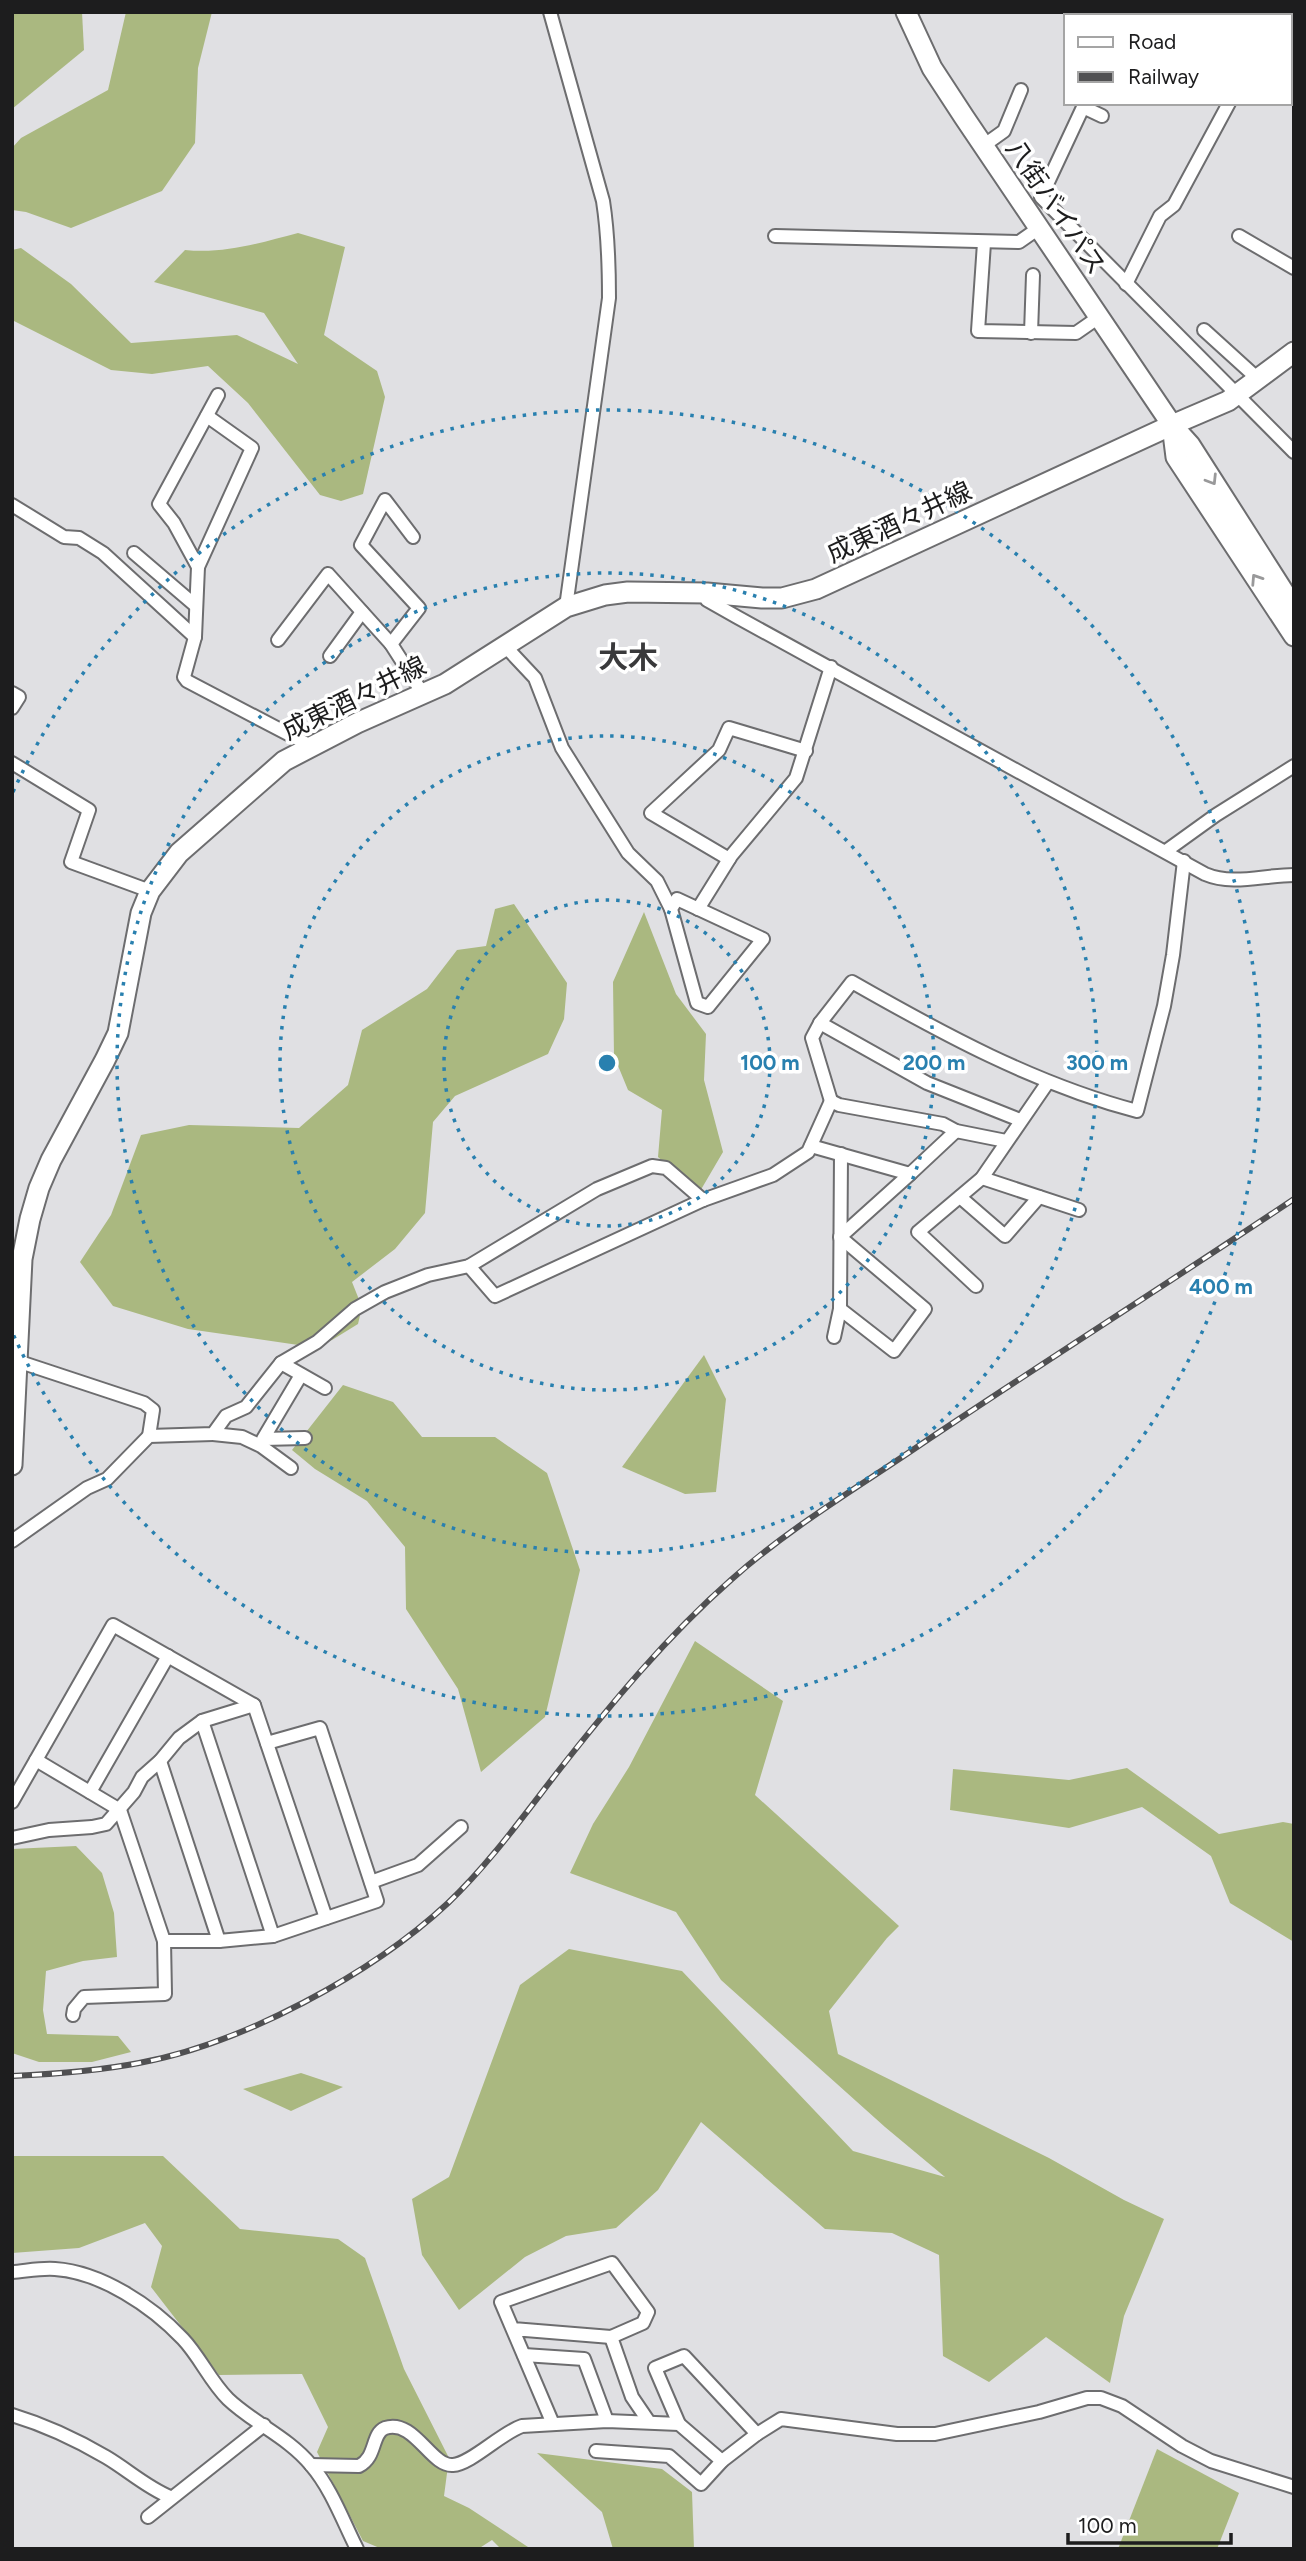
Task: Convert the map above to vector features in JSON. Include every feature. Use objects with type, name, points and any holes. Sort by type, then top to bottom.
[{"type":"main road","name":"八街バイパス","points":[[906,12],[932,68],[1172,425],[1190,445],[1294,608]]},
{"type":"main road","name":"成東酒々井線","points":[[12,1465],[22,1259],[36,1199],[51,1160],[118,1033],[141,913],[150,891],[164,870],[188,845],[284,761],[445,684],[566,607],[605,595],[628,592],[708,593],[762,598],[799,595],[1172,425],[1217,408],[1294,352]]},
{"type":"main road","name":"八街バイパス","points":[[1172,425],[1176,457],[1294,636]]},
{"type":"street","points":[[550,12],[603,201],[608,231],[609,298],[566,607]]},
{"type":"street","points":[[983,146],[1004,131],[1021,90]]},
{"type":"street","points":[[1102,116],[1084,105],[1041,197],[1294,452]]},
{"type":"street","points":[[1126,285],[1160,216],[1174,205],[1228,105]]},
{"type":"street","points":[[775,236],[1019,242],[1039,228]]},
{"type":"street","points":[[1239,236],[1294,268]]},
{"type":"street","points":[[984,243],[978,331],[1076,333],[1099,317]]},
{"type":"street","points":[[1031,332],[1033,275]]},
{"type":"street","points":[[1204,330],[1258,379]]},
{"type":"street","points":[[198,567],[174,523],[159,504],[218,395]]},
{"type":"street","points":[[207,416],[252,448],[198,567],[195,637],[184,677],[311,746]]},
{"type":"street","points":[[391,644],[419,608],[360,545],[385,500],[413,537]]},
{"type":"street","points":[[12,505],[64,537],[79,538],[103,553],[195,637]]},
{"type":"street","points":[[134,553],[197,606]]},
{"type":"street","points":[[278,640],[328,574],[391,644],[423,694]]},
{"type":"street","points":[[708,593],[707,600],[737,618],[1219,880],[1294,875]]},
{"type":"street","points":[[330,656],[362,612]]},
{"type":"street","points":[[505,646],[536,678],[562,748],[628,853],[657,881],[671,909],[697,1003],[708,1007],[763,939],[677,899],[671,909]]},
{"type":"street","points":[[698,909],[729,859],[796,778],[831,667]]},
{"type":"street","points":[[12,693],[19,697],[12,708]]},
{"type":"street","points":[[729,859],[651,813],[719,750],[729,728],[806,751]]},
{"type":"street","points":[[12,763],[89,810],[71,862],[150,891]]},
{"type":"street","points":[[1166,851],[1216,815],[1294,766]]},
{"type":"street","points":[[469,1266],[495,1297],[703,1200],[773,1175],[808,1152],[831,1101],[812,1038],[820,1023],[852,982],[938,1031],[1048,1082],[1137,1111],[1164,1006],[1184,862]]},
{"type":"street","points":[[820,1023],[927,1083],[1020,1120]]},
{"type":"street","points":[[976,1286],[918,1232],[982,1178],[1048,1082]]},
{"type":"street","points":[[831,1101],[839,1105],[943,1124],[956,1131],[1006,1140]]},
{"type":"street","points":[[840,1237],[956,1131]]},
{"type":"street","points":[[811,1146],[910,1174]]},
{"type":"street","points":[[834,1337],[840,1309],[841,1154]]},
{"type":"street","points":[[213,1434],[226,1416],[246,1408],[281,1363],[317,1342],[355,1309],[385,1292],[428,1275],[469,1266],[597,1189],[652,1166],[666,1168],[703,1200]]},
{"type":"street","points":[[982,1178],[1079,1210]]},
{"type":"street","points":[[960,1197],[1005,1236],[1039,1197]]},
{"type":"street","points":[[840,1237],[925,1309],[894,1350],[840,1309]]},
{"type":"street","points":[[12,1541],[87,1488],[107,1479],[149,1436],[153,1410],[144,1403],[17,1361]]},
{"type":"street","points":[[281,1363],[325,1388]]},
{"type":"street","points":[[301,1375],[263,1439],[305,1438]]},
{"type":"street","points":[[149,1436],[213,1434],[242,1437],[261,1446],[291,1468]]},
{"type":"street","points":[[12,1802],[113,1625],[254,1705],[326,1918]]},
{"type":"street","points":[[90,1792],[168,1657]]},
{"type":"street","points":[[12,1838],[49,1830],[92,1828],[106,1824],[134,1792],[142,1777],[179,1738],[202,1721],[254,1705]]},
{"type":"street","points":[[202,1721],[273,1936]]},
{"type":"street","points":[[164,1941],[219,1941],[273,1936],[377,1901],[320,1728],[267,1743]]},
{"type":"street","points":[[36,1759],[120,1810],[164,1941],[165,1994],[84,1997],[74,2009],[73,2015]]},
{"type":"street","points":[[160,1761],[219,1941]]},
{"type":"street","points":[[371,1882],[418,1864],[461,1827]]},
{"type":"street","points":[[513,2329],[611,2337],[643,2323],[648,2312],[612,2263],[501,2302],[553,2424]]},
{"type":"street","points":[[12,2272],[40,2269],[74,2272],[93,2278],[132,2298],[162,2320],[184,2340],[226,2396],[286,2441],[311,2465],[357,2549]]},
{"type":"street","points":[[611,2337],[632,2397],[649,2422]]},
{"type":"street","points":[[524,2354],[584,2359],[607,2421]]},
{"type":"street","points":[[722,2461],[679,2424],[655,2368],[684,2356],[757,2434]]},
{"type":"street","points":[[596,2451],[669,2456],[701,2484],[722,2461],[781,2419],[897,2434],[935,2434],[1039,2412],[1087,2398],[1101,2398],[1122,2406],[1182,2446],[1211,2461],[1294,2487]]},
{"type":"street","points":[[12,2415],[69,2437],[108,2458],[150,2488],[170,2497]]},
{"type":"street","points":[[311,2465],[359,2466],[371,2456],[378,2433],[393,2427],[411,2433],[439,2462],[449,2466],[460,2464],[511,2430],[522,2426],[607,2421],[679,2424]]},
{"type":"street","points":[[148,2517],[264,2425]]},
{"type":"green space","points":[[12,12],[82,12],[84,50],[12,109]]},
{"type":"green space","points":[[126,12],[212,12],[198,68],[195,143],[162,191],[71,228],[26,212],[12,210],[12,148],[21,138],[108,90]]},
{"type":"green space","points":[[298,233],[345,247],[324,335],[377,371],[385,397],[363,494],[341,501],[320,495],[248,403],[208,366],[152,374],[111,370],[12,320],[12,250],[21,248],[71,284],[131,343],[237,335],[298,364],[264,313],[154,282],[185,250],[228,249]]},
{"type":"green space","points":[[514,904],[567,983],[564,1019],[548,1054],[455,1096],[433,1122],[425,1213],[395,1249],[352,1282],[362,1307],[358,1324],[332,1340],[312,1347],[188,1329],[113,1306],[80,1262],[111,1215],[141,1135],[189,1125],[299,1128],[348,1085],[362,1030],[427,989],[457,950],[486,946],[495,909]]},
{"type":"green space","points":[[644,912],[676,994],[706,1034],[704,1080],[723,1152],[699,1193],[658,1157],[662,1110],[628,1090],[614,1056],[613,982]]},
{"type":"green space","points":[[704,1355],[726,1399],[716,1492],[685,1494],[622,1467]]},
{"type":"green space","points":[[343,1385],[393,1402],[422,1437],[495,1437],[547,1473],[580,1570],[545,1717],[481,1772],[458,1689],[406,1609],[405,1547],[367,1501],[315,1469],[292,1450]]},
{"type":"green space","points":[[695,1641],[783,1701],[755,1795],[899,1926],[829,2011],[838,2054],[1049,2158],[1164,2219],[1124,2316],[1110,2383],[1046,2337],[989,2382],[943,2356],[939,2255],[892,2233],[825,2229],[701,2122],[658,2190],[616,2228],[566,2236],[525,2257],[459,2310],[422,2255],[412,2199],[449,2177],[520,1985],[569,1949],[682,1971],[853,2151],[945,2177],[721,1980],[676,1912],[570,1873],[593,1824],[629,1767]]},
{"type":"green space","points":[[1127,1768],[1219,1834],[1283,1822],[1294,1824],[1294,1942],[1230,1903],[1211,1856],[1142,1807],[1069,1828],[950,1810],[953,1769],[1069,1780]]},
{"type":"green space","points":[[76,1846],[102,1873],[114,1913],[117,1957],[83,1961],[46,1971],[43,2010],[47,2034],[118,2036],[131,2052],[92,2062],[39,2062],[12,2053],[12,1849]]},
{"type":"green space","points":[[301,2073],[343,2087],[291,2111],[243,2089]]},
{"type":"green space","points":[[12,2156],[163,2156],[240,2229],[338,2239],[365,2258],[404,2369],[449,2458],[444,2496],[469,2508],[531,2549],[501,2549],[492,2540],[478,2549],[382,2549],[363,2541],[317,2452],[328,2427],[302,2374],[219,2375],[151,2287],[162,2246],[145,2223],[79,2248],[12,2253]]},
{"type":"green space","points":[[1157,2449],[1239,2493],[1217,2549],[1118,2549]]},
{"type":"green space","points":[[537,2453],[662,2469],[692,2492],[694,2549],[613,2549],[602,2512]]},
{"type":"railway","points":[[12,2076],[107,2068],[179,2054],[262,2023],[344,1980],[382,1955],[417,1929],[463,1888],[640,1672],[684,1624],[754,1560],[848,1493],[1294,1199]]},
{"type":"district","name":"大木","points":[[628,657]]}]
